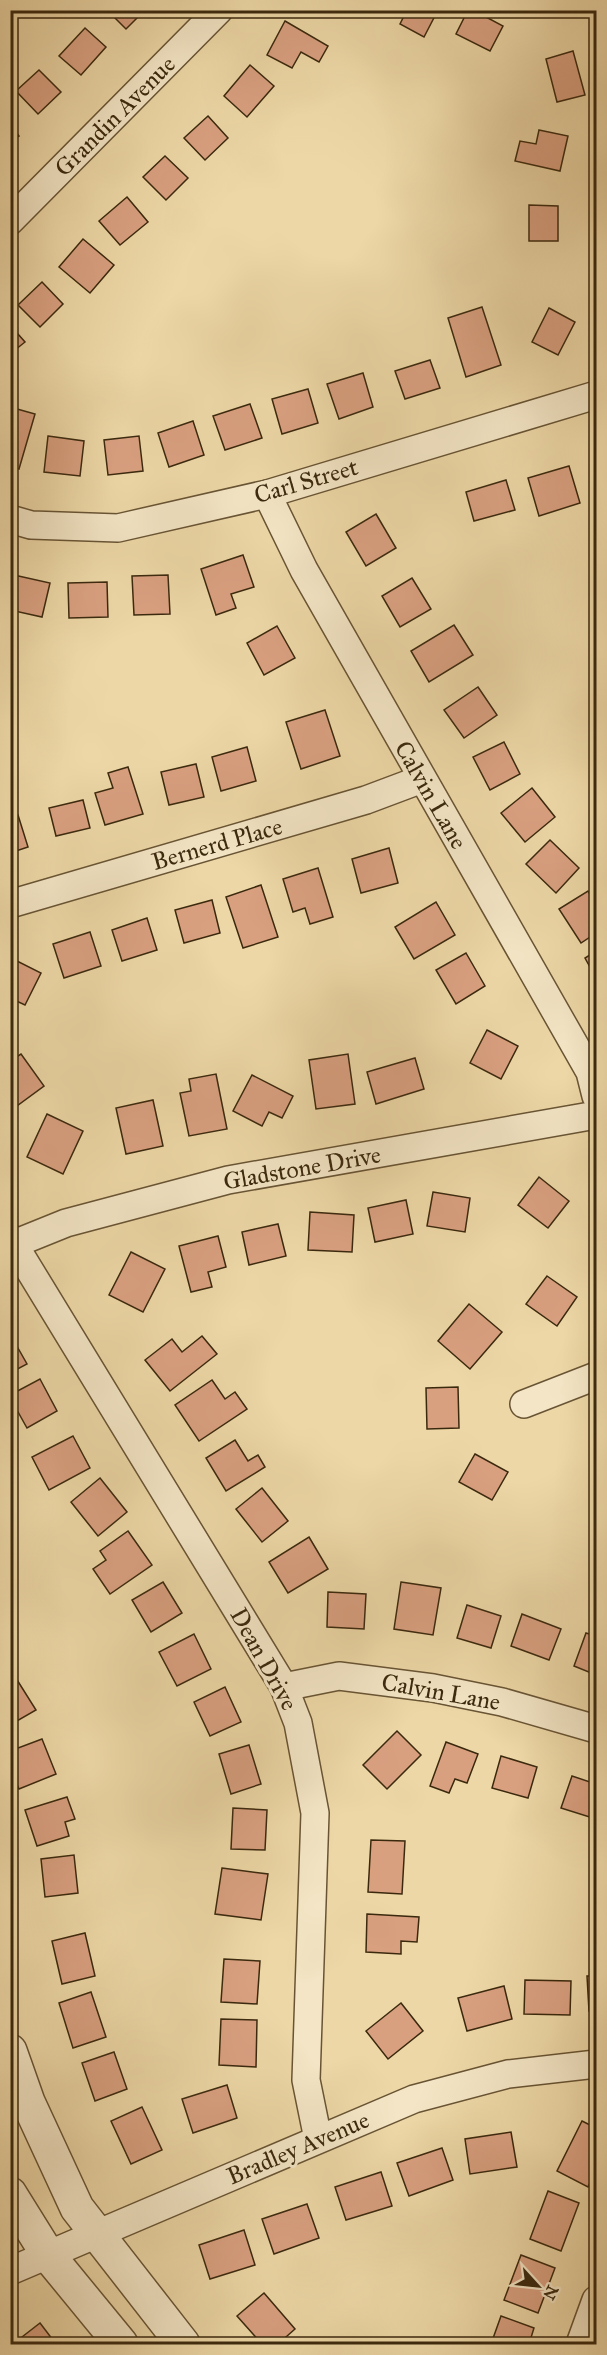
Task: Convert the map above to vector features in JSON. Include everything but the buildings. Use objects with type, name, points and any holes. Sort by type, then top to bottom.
[{"type":"street","name":"Grandin Avenue","points":[[10,221],[219,10]]},
{"type":"street","name":"Carl Street","points":[[10,519],[31,525],[118,528],[267,494],[597,395]]},
{"type":"street","name":"Calvin Lane","points":[[267,494],[303,570],[590,1072],[597,1096]]},
{"type":"street","name":"Bernerd Place","points":[[10,904],[366,801],[422,779]]},
{"type":"street","name":"Gladstone Drive","points":[[12,1241],[66,1223],[228,1180],[597,1115]]},
{"type":"street","name":"Dean Drive","points":[[12,1241],[284,1688],[298,1723],[315,1813],[306,2080],[318,2139]]},
{"type":"street","points":[[524,1404],[597,1376]]},
{"type":"street","name":"Calvin Lane","points":[[284,1688],[339,1676],[433,1688],[502,1702],[597,1729]]},
{"type":"street","points":[[10,2051],[28,2102],[77,2208],[183,2344]]},
{"type":"street","name":"Bradley Avenue","points":[[10,2271],[414,2098],[508,2074],[597,2064]]},
{"type":"street","points":[[10,2194],[48,2255],[121,2344]]},
{"type":"street","points":[[580,2344],[597,2300]]}]
